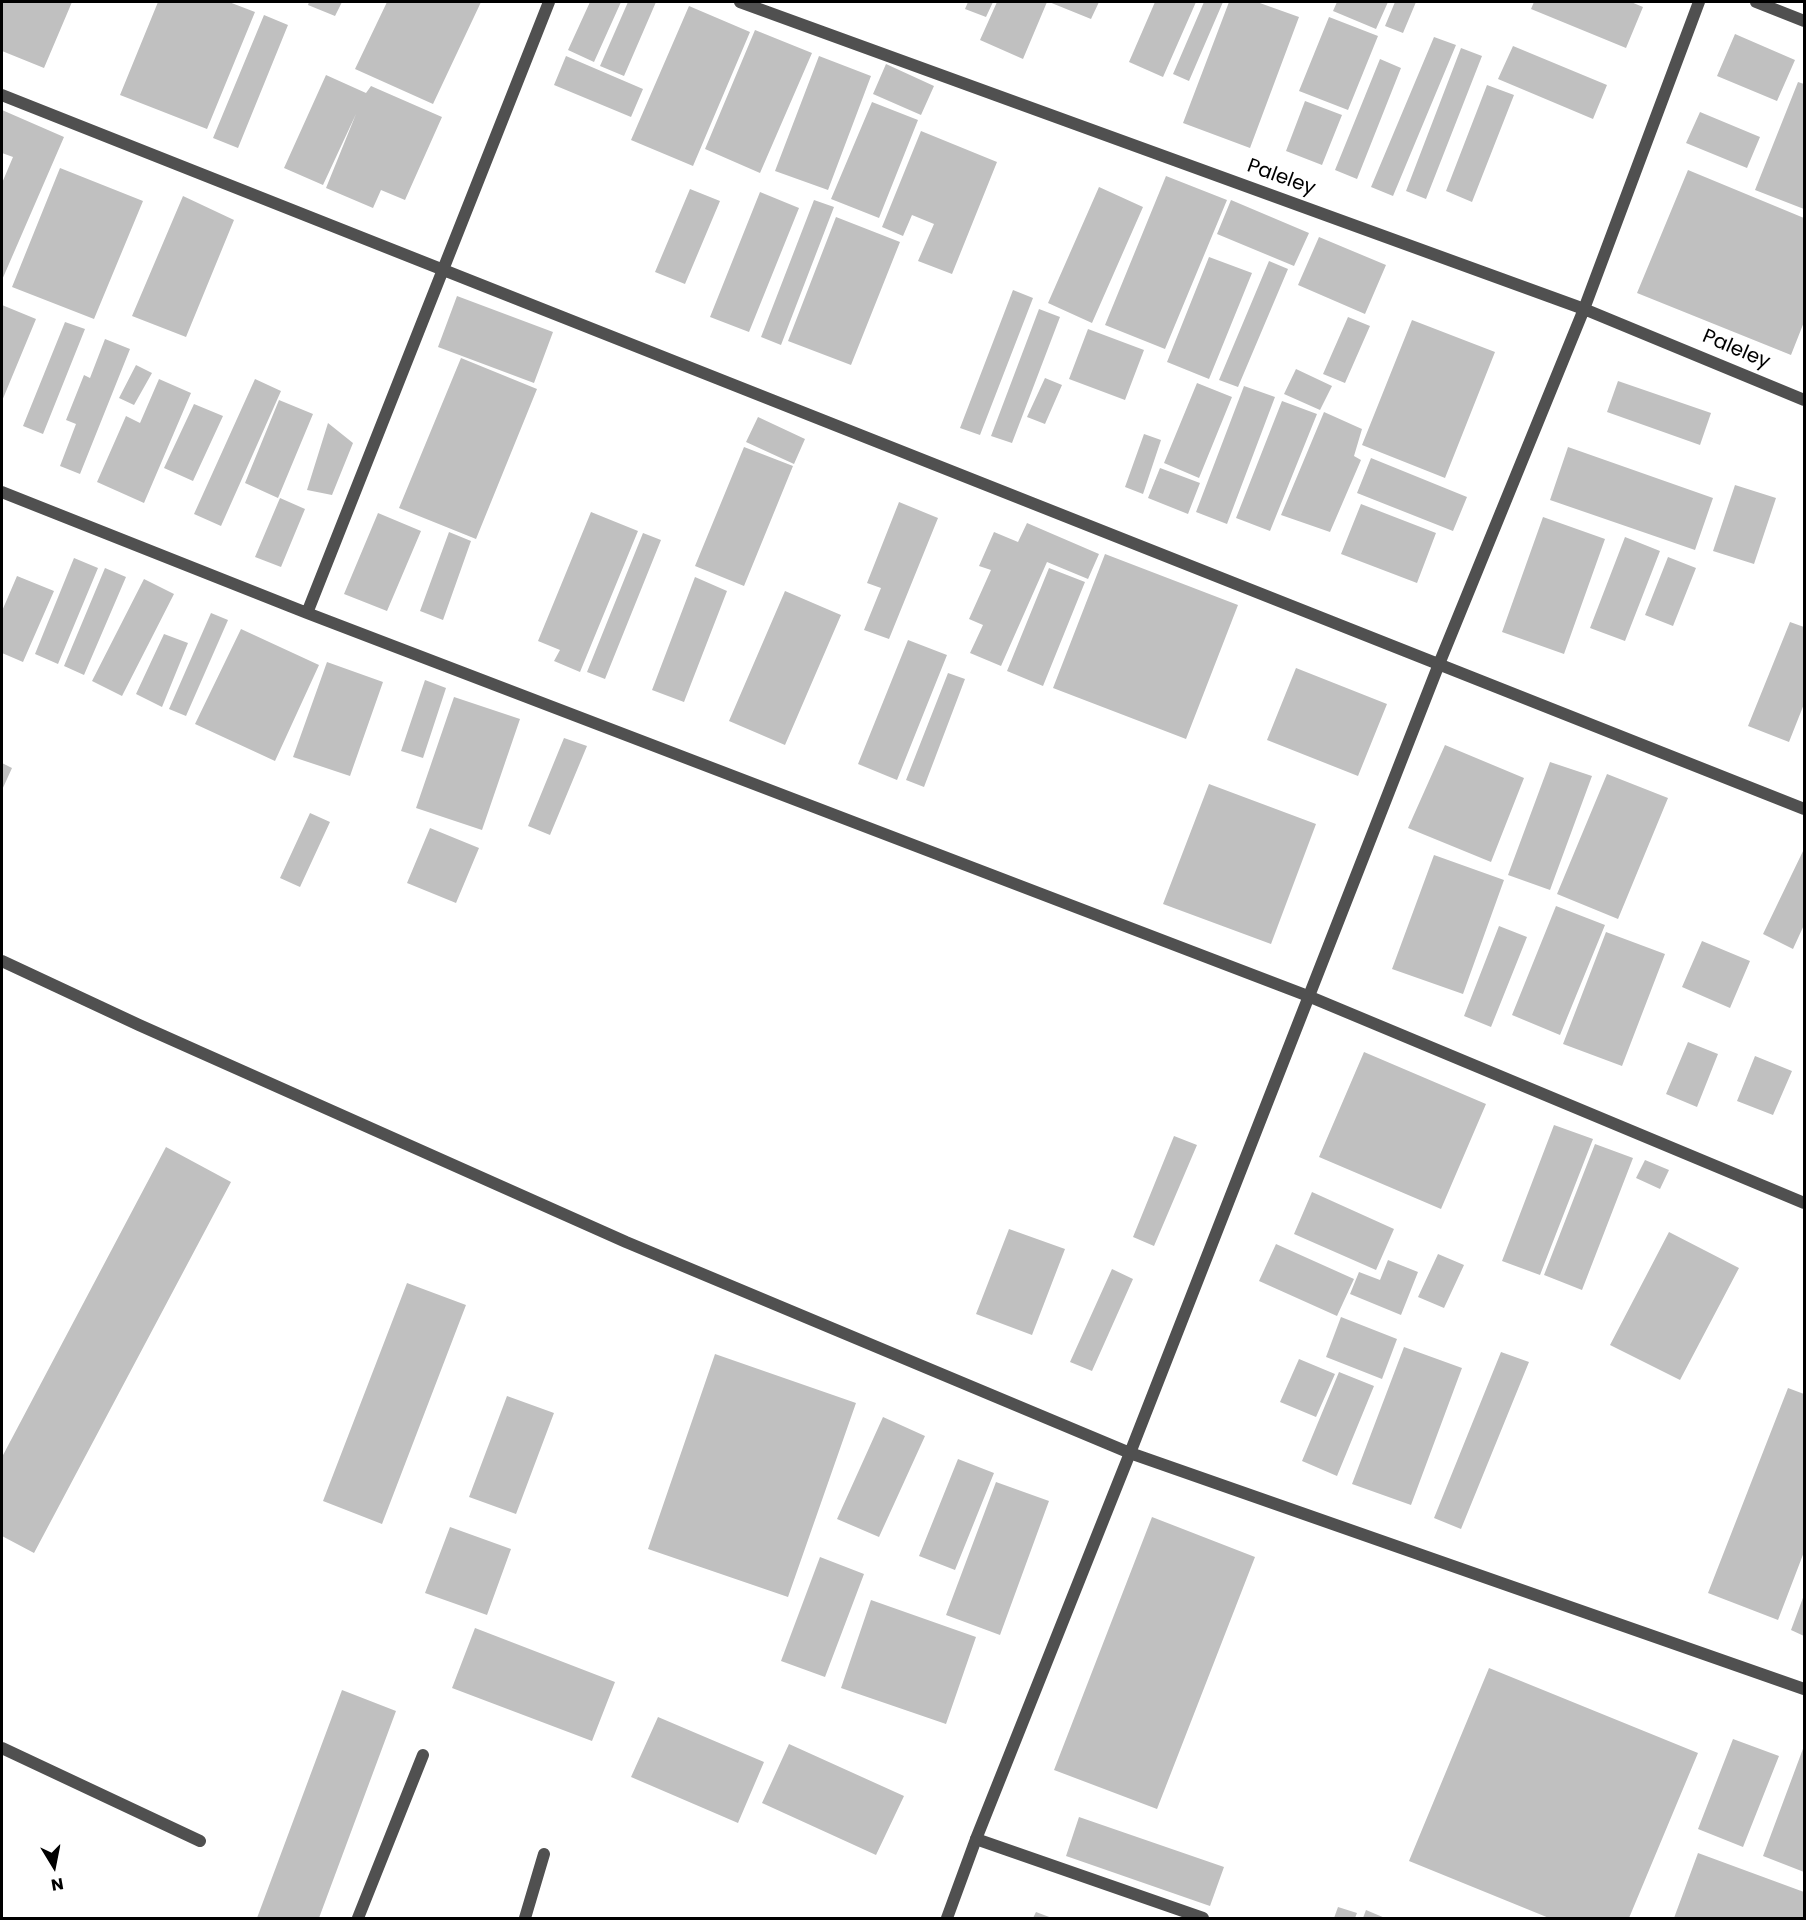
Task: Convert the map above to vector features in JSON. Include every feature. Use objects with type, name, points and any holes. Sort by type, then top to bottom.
[{"type":"street","points":[[307,613],[549,2]]},
{"type":"street","name":"Paleley","points":[[740,2],[1584,309],[1804,400]]},
{"type":"street","points":[[947,1918],[976,1839],[1130,1454],[1439,664],[1584,309],[1699,2]]},
{"type":"street","points":[[1756,2],[1804,21]]},
{"type":"street","points":[[2,95],[1804,809]]},
{"type":"street","points":[[2,492],[307,613],[1308,996],[1804,1203]]},
{"type":"street","points":[[2,961],[139,1025],[626,1242],[1130,1454],[1804,1689]]},
{"type":"street","points":[[2,1748],[200,1840]]},
{"type":"street","points":[[358,1918],[423,1755]]},
{"type":"street","points":[[976,1839],[1203,1918]]},
{"type":"street","points":[[525,1918],[544,1854]]},
{"type":"building","points":[[2,2],[72,2],[44,68],[2,51]]},
{"type":"building","points":[[158,2],[229,2],[255,12],[207,129],[120,95]]},
{"type":"building","points":[[309,2],[342,2],[335,16],[308,5]]},
{"type":"building","points":[[387,2],[481,2],[433,104],[355,69]]},
{"type":"building","points":[[590,2],[621,2],[594,62],[568,50]]},
{"type":"building","points":[[628,2],[656,2],[624,76],[600,66]]},
{"type":"building","points":[[968,2],[993,2],[986,17],[965,9]]},
{"type":"building","points":[[997,2],[1047,2],[1023,59],[980,40]]},
{"type":"building","points":[[1049,2],[1099,2],[1091,19]]},
{"type":"building","points":[[1155,2],[1196,2],[1163,77],[1129,62]]},
{"type":"building","points":[[1204,2],[1223,2],[1189,81],[1173,74]]},
{"type":"building","points":[[1229,2],[1257,2],[1299,17],[1250,148],[1183,123]]},
{"type":"building","points":[[1337,2],[1388,2],[1376,29],[1333,11]]},
{"type":"building","points":[[1395,2],[1416,2],[1403,33],[1385,26]]},
{"type":"building","points":[[1534,2],[1631,2],[1643,7],[1626,48],[1531,9]]},
{"type":"building","points":[[689,6],[750,32],[693,166],[631,140]]},
{"type":"building","points":[[264,15],[288,25],[238,148],[213,138]]},
{"type":"building","points":[[1329,17],[1378,36],[1348,110],[1299,91]]},
{"type":"building","points":[[755,30],[812,53],[760,173],[705,149]]},
{"type":"building","points":[[1735,34],[1795,60],[1777,101],[1717,76]]},
{"type":"building","points":[[1434,37],[1456,45],[1393,196],[1371,187]]},
{"type":"building","points":[[1513,46],[1607,85],[1593,119],[1498,79]]},
{"type":"building","points":[[1461,48],[1482,56],[1426,199],[1406,191]]},
{"type":"building","points":[[566,56],[643,89],[631,117],[554,85]]},
{"type":"building","points":[[819,56],[871,76],[828,190],[775,171]]},
{"type":"building","points":[[1380,59],[1401,68],[1357,179],[1335,170]]},
{"type":"building","points":[[886,64],[934,86],[921,115],[873,94]]},
{"type":"building","points":[[326,75],[366,93],[371,86],[442,117],[405,200],[381,190],[373,208],[326,188],[356,114],[323,185],[284,168]]},
{"type":"building","points":[[1798,82],[1804,84],[1804,209],[1755,190]]},
{"type":"building","points":[[1487,85],[1514,95],[1472,202],[1446,191]]},
{"type":"building","points":[[1305,101],[1342,115],[1322,165],[1286,151]]},
{"type":"building","points":[[872,102],[918,120],[879,218],[831,199]]},
{"type":"building","points":[[2,110],[64,137],[2,280],[2,183],[13,157],[2,153]]},
{"type":"building","points":[[1700,112],[1760,137],[1747,168],[1686,143]]},
{"type":"building","points":[[921,131],[997,162],[952,274],[918,261],[934,224],[912,215],[903,236],[882,227]]},
{"type":"building","points":[[60,168],[143,201],[94,319],[12,287]]},
{"type":"building","points":[[1688,170],[1804,218],[1804,322],[1791,355],[1637,293]]},
{"type":"building","points":[[1166,176],[1227,200],[1165,349],[1105,325]]},
{"type":"building","points":[[1099,187],[1143,207],[1092,323],[1048,303]]},
{"type":"building","points":[[690,189],[720,201],[685,284],[655,272]]},
{"type":"building","points":[[760,192],[799,208],[749,332],[710,317]]},
{"type":"building","points":[[183,196],[234,220],[186,337],[132,316]]},
{"type":"building","points":[[814,200],[834,207],[781,345],[761,337]]},
{"type":"building","points":[[1231,200],[1309,233],[1294,266],[1217,234]]},
{"type":"building","points":[[836,217],[900,242],[851,365],[788,341]]},
{"type":"building","points":[[1319,237],[1386,265],[1365,314],[1298,285]]},
{"type":"building","points":[[1209,257],[1252,273],[1209,379],[1167,362]]},
{"type":"building","points":[[1269,261],[1288,269],[1238,387],[1219,380]]},
{"type":"building","points":[[1013,290],[1033,298],[980,435],[960,428]]},
{"type":"building","points":[[457,296],[553,332],[534,383],[438,347]]},
{"type":"building","points":[[2,305],[36,319],[2,401]]},
{"type":"building","points":[[1039,309],[1060,317],[1012,443],[991,436]]},
{"type":"building","points":[[1348,317],[1370,326],[1345,383],[1323,374]]},
{"type":"building","points":[[1412,320],[1495,352],[1445,478],[1362,445]]},
{"type":"building","points":[[65,322],[85,329],[43,434],[23,426]]},
{"type":"building","points":[[1088,329],[1144,350],[1125,400],[1069,379]]},
{"type":"building","points":[[105,339],[130,349],[80,474],[60,466],[76,424],[66,420],[84,375],[90,378]]},
{"type":"building","points":[[461,358],[537,389],[476,539],[399,508]]},
{"type":"building","points":[[136,365],[152,373],[134,405],[119,398]]},
{"type":"building","points":[[1296,369],[1332,386],[1320,410],[1284,394]]},
{"type":"building","points":[[1045,378],[1062,385],[1045,424],[1027,417]]},
{"type":"building","points":[[159,379],[191,393],[144,503],[97,482],[126,416],[140,423]]},
{"type":"building","points":[[255,379],[281,391],[221,526],[194,514]]},
{"type":"building","points":[[1618,381],[1711,413],[1700,445],[1607,412]]},
{"type":"building","points":[[1197,383],[1232,397],[1199,478],[1164,463]]},
{"type":"building","points":[[1244,386],[1275,397],[1227,524],[1196,512]]},
{"type":"building","points":[[279,400],[313,414],[278,498],[245,483]]},
{"type":"building","points":[[1282,401],[1317,414],[1270,531],[1236,518]]},
{"type":"building","points":[[194,404],[223,416],[193,481],[164,468]]},
{"type":"building","points":[[1324,412],[1362,429],[1354,456],[1361,460],[1330,532],[1281,515]]},
{"type":"building","points":[[758,417],[805,439],[794,464],[746,442]]},
{"type":"building","points":[[328,423],[353,443],[332,495],[307,490]]},
{"type":"building","points":[[1144,434],[1161,440],[1143,494],[1125,487]]},
{"type":"building","points":[[744,447],[793,466],[744,586],[695,566]]},
{"type":"building","points":[[1568,447],[1713,498],[1695,550],[1550,500]]},
{"type":"building","points":[[1371,458],[1467,497],[1453,531],[1357,493]]},
{"type":"building","points":[[1160,468],[1200,483],[1188,514],[1148,498]]},
{"type":"building","points":[[1735,485],[1776,498],[1754,564],[1713,551]]},
{"type":"building","points":[[280,498],[305,509],[281,567],[255,557]]},
{"type":"building","points":[[899,502],[938,518],[889,639],[864,630],[881,588],[867,583]]},
{"type":"building","points":[[1361,504],[1436,533],[1417,583],[1341,554]]},
{"type":"building","points":[[591,512],[638,531],[580,672],[554,661],[560,650],[538,641]]},
{"type":"building","points":[[378,513],[421,531],[387,611],[344,594]]},
{"type":"building","points":[[1543,517],[1605,539],[1564,654],[1502,632]]},
{"type":"building","points":[[1027,523],[1099,554],[1088,579],[1047,562],[1001,666],[970,653],[983,625],[969,619],[991,570],[979,566],[994,532],[1018,542]]},
{"type":"building","points":[[449,532],[471,541],[443,620],[420,611]]},
{"type":"building","points":[[643,533],[661,540],[605,679],[587,672]]},
{"type":"building","points":[[1625,537],[1660,551],[1625,641],[1590,628]]},
{"type":"building","points":[[1105,554],[1238,605],[1186,739],[1053,688]]},
{"type":"building","points":[[1668,557],[1696,568],[1673,626],[1645,615]]},
{"type":"building","points":[[74,558],[98,568],[58,664],[35,654]]},
{"type":"building","points":[[105,568],[126,577],[84,675],[64,666]]},
{"type":"building","points":[[1049,568],[1085,582],[1043,686],[1007,671]]},
{"type":"building","points":[[17,576],[54,591],[23,662],[2,653],[2,611]]},
{"type":"building","points":[[695,577],[727,591],[684,702],[652,690]]},
{"type":"building","points":[[144,579],[174,594],[122,696],[92,681]]},
{"type":"building","points":[[785,591],[841,615],[785,745],[729,721]]},
{"type":"building","points":[[211,613],[228,620],[186,716],[169,709]]},
{"type":"building","points":[[1790,622],[1804,627],[1804,704],[1789,742],[1748,726]]},
{"type":"building","points":[[241,629],[319,665],[275,761],[195,724]]},
{"type":"building","points":[[164,634],[188,643],[162,707],[136,694]]},
{"type":"building","points":[[908,640],[947,655],[897,780],[858,764]]},
{"type":"building","points":[[327,662],[383,682],[350,776],[293,757]]},
{"type":"building","points":[[1296,668],[1387,704],[1358,776],[1267,740]]},
{"type":"building","points":[[948,673],[965,679],[924,787],[906,780]]},
{"type":"building","points":[[425,680],[446,688],[423,758],[401,751]]},
{"type":"building","points":[[454,697],[520,719],[482,830],[416,808]]},
{"type":"building","points":[[564,738],[587,746],[550,835],[528,826]]},
{"type":"building","points":[[1445,745],[1524,778],[1491,862],[1408,828]]},
{"type":"building","points":[[1550,762],[1592,776],[1550,890],[1508,875]]},
{"type":"building","points":[[2,763],[12,768],[2,790]]},
{"type":"building","points":[[1607,774],[1668,798],[1618,919],[1557,894]]},
{"type":"building","points":[[1209,784],[1316,824],[1271,944],[1163,904]]},
{"type":"building","points":[[310,813],[330,822],[300,887],[280,878]]},
{"type":"building","points":[[430,828],[479,848],[456,903],[407,883]]},
{"type":"building","points":[[1804,849],[1804,925],[1793,949],[1763,934]]},
{"type":"building","points":[[1434,855],[1504,880],[1463,994],[1392,969]]},
{"type":"building","points":[[1556,906],[1605,925],[1560,1035],[1512,1015]]},
{"type":"building","points":[[1499,926],[1527,937],[1491,1027],[1464,1016]]},
{"type":"building","points":[[1606,932],[1665,954],[1622,1066],[1563,1044]]},
{"type":"building","points":[[1702,941],[1750,961],[1730,1008],[1682,987]]},
{"type":"building","points":[[1688,1042],[1718,1054],[1697,1107],[1666,1094]]},
{"type":"building","points":[[1364,1052],[1486,1104],[1441,1209],[1319,1157]]},
{"type":"building","points":[[1755,1056],[1792,1071],[1773,1115],[1737,1101]]},
{"type":"building","points":[[1554,1125],[1593,1139],[1540,1275],[1502,1261]]},
{"type":"building","points":[[1174,1136],[1197,1145],[1154,1246],[1133,1237]]},
{"type":"building","points":[[1595,1144],[1633,1158],[1582,1290],[1544,1275]]},
{"type":"building","points":[[166,1147],[231,1182],[34,1553],[2,1536],[2,1457]]},
{"type":"building","points":[[1645,1160],[1669,1170],[1660,1189],[1636,1178]]},
{"type":"building","points":[[1312,1192],[1394,1229],[1376,1270],[1294,1234]]},
{"type":"building","points":[[1009,1229],[1065,1249],[1032,1335],[976,1314]]},
{"type":"building","points":[[1669,1232],[1739,1268],[1680,1380],[1610,1345]]},
{"type":"building","points":[[1276,1244],[1354,1279],[1337,1316],[1259,1281]]},
{"type":"building","points":[[1438,1254],[1464,1265],[1444,1308],[1418,1297]]},
{"type":"building","points":[[1388,1260],[1418,1272],[1401,1315],[1350,1294],[1359,1272],[1380,1280]]},
{"type":"building","points":[[1112,1269],[1133,1279],[1092,1371],[1070,1362]]},
{"type":"building","points":[[407,1283],[466,1305],[382,1524],[323,1501]]},
{"type":"building","points":[[1341,1317],[1397,1339],[1382,1379],[1326,1357]]},
{"type":"building","points":[[1404,1347],[1462,1368],[1411,1505],[1352,1484]]},
{"type":"building","points":[[1501,1352],[1529,1362],[1461,1529],[1434,1518]]},
{"type":"building","points":[[715,1354],[856,1403],[788,1597],[648,1549]]},
{"type":"building","points":[[1299,1359],[1335,1374],[1316,1417],[1280,1402]]},
{"type":"building","points":[[1339,1372],[1374,1386],[1337,1476],[1302,1461]]},
{"type":"building","points":[[1788,1388],[1804,1394],[1804,1552],[1778,1620],[1708,1593]]},
{"type":"building","points":[[507,1396],[554,1413],[516,1514],[469,1497]]},
{"type":"building","points":[[883,1417],[925,1436],[879,1537],[837,1519]]},
{"type":"building","points":[[958,1459],[994,1473],[955,1570],[919,1556]]},
{"type":"building","points":[[996,1482],[1049,1501],[1000,1635],[946,1615]]},
{"type":"building","points":[[1152,1517],[1255,1557],[1157,1809],[1054,1770]]},
{"type":"building","points":[[450,1527],[511,1549],[487,1615],[425,1593]]},
{"type":"building","points":[[820,1557],[864,1574],[825,1677],[781,1661]]},
{"type":"building","points":[[1804,1595],[1804,1636],[1791,1630]]},
{"type":"building","points":[[871,1600],[976,1637],[946,1724],[841,1688]]},
{"type":"building","points":[[475,1628],[615,1682],[592,1741],[452,1688]]},
{"type":"building","points":[[1489,1668],[1698,1753],[1629,1918],[1549,1918],[1409,1861]]},
{"type":"building","points":[[342,1690],[396,1711],[319,1918],[257,1918]]},
{"type":"building","points":[[658,1717],[764,1762],[738,1823],[631,1777]]},
{"type":"building","points":[[1733,1739],[1779,1756],[1743,1847],[1698,1829]]},
{"type":"building","points":[[789,1744],[904,1796],[876,1855],[762,1803]]},
{"type":"building","points":[[1804,1746],[1804,1872],[1763,1856]]},
{"type":"building","points":[[1079,1817],[1224,1867],[1210,1906],[1066,1856]]},
{"type":"building","points":[[1698,1853],[1804,1892],[1804,1918],[1674,1918]]},
{"type":"building","points":[[1338,1907],[1357,1913],[1355,1918],[1334,1918]]},
{"type":"building","points":[[1366,1910],[1385,1918],[1363,1918]]},
{"type":"building","points":[[1036,1912],[1052,1918],[1033,1918]]}]
